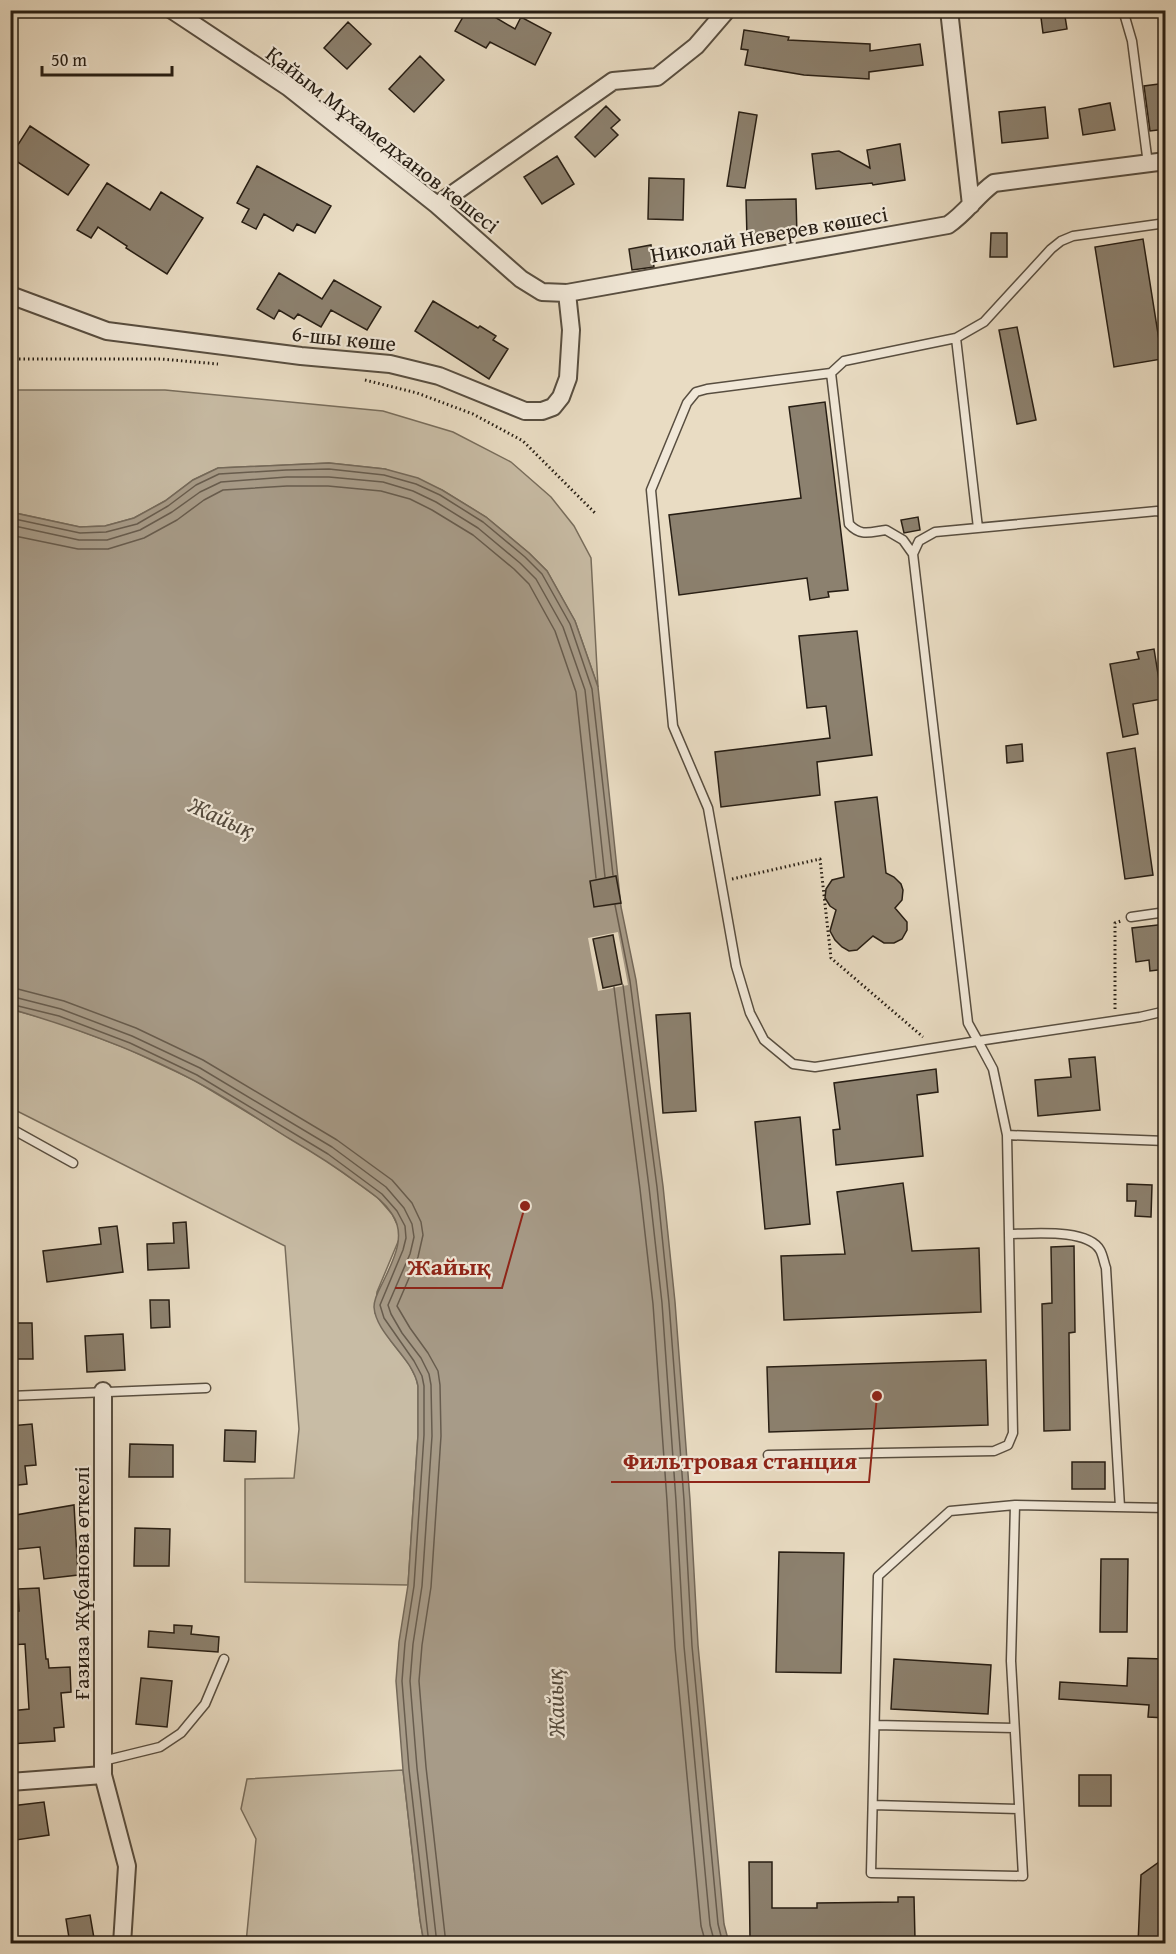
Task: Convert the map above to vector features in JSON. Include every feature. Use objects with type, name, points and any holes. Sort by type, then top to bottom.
[{"type":"street","name":"Қайым Мұхамедханов көшесi","points":[[172,10],[288,87],[437,205],[521,279],[542,292],[567,293]]},
{"type":"street","points":[[437,205],[613,81],[657,77],[696,46],[727,10]]},
{"type":"street","points":[[949,10],[971,205]]},
{"type":"street","name":"Николай Неверев көшесі","points":[[567,293],[948,225],[994,183],[1166,161]]},
{"type":"street","name":"6-шы көше","points":[[10,295],[107,332],[301,356],[390,364],[439,376],[525,411],[542,411],[553,407],[561,397],[568,378],[571,330],[567,293]]},
{"type":"street","name":"Ғазиза Жұбанова өткелі","points":[[103,1391],[103,1768],[127,1866],[122,1944]]},
{"type":"street","points":[[10,1782],[103,1768]]},
{"type":"lane","points":[[1123,10],[1132,41],[1148,164]]},
{"type":"lane","points":[[1166,223],[1073,236],[1061,241],[984,322],[956,338],[844,361],[831,373],[707,389],[696,393],[687,403],[651,490],[673,726],[708,808],[736,966],[750,1013],[764,1040],[793,1064],[815,1067],[1166,1011]]},
{"type":"lane","points":[[956,338],[978,528]]},
{"type":"lane","points":[[768,1455],[994,1451],[1008,1445],[1012,1433],[1007,1135],[993,1069],[968,1023],[913,554],[903,540],[886,530],[856,532],[849,524],[831,373]]},
{"type":"lane","points":[[913,554],[919,541],[935,532],[1157,511],[1166,514]]},
{"type":"lane","points":[[1166,637],[1166,646]]},
{"type":"lane","points":[[1131,917],[1166,912]]},
{"type":"lane","points":[[10,1128],[73,1163]]},
{"type":"lane","points":[[1007,1135],[1166,1141]]},
{"type":"lane","points":[[1009,1234],[1074,1235],[1088,1239],[1100,1249],[1106,1268],[1120,1507]]},
{"type":"lane","points":[[10,1396],[206,1388]]},
{"type":"lane","points":[[1016,1505],[1011,1661],[1023,1876],[871,1873],[878,1576],[950,1511],[1016,1505],[1166,1508]]},
{"type":"lane","points":[[103,1768],[160,1747],[181,1733],[205,1704],[224,1659]]},
{"type":"lane","points":[[875,1725],[1014,1728]]},
{"type":"lane","points":[[873,1805],[1019,1809]]},
{"type":"path","points":[[10,359],[160,359],[218,364]]},
{"type":"path","points":[[365,380],[417,393],[473,414],[523,441],[596,513]]},
{"type":"path","points":[[721,882],[820,859],[831,958],[936,1048]]},
{"type":"path","points":[[1115,1020],[1115,923],[1131,917]]},
{"type":"shaded area","points":[[10,390],[165,390],[383,411],[453,432],[511,462],[551,497],[574,526],[591,558],[598,687],[575,621],[547,571],[486,517],[442,490],[385,469],[329,463],[218,468],[193,480],[165,501],[134,518],[105,526],[80,527],[11,512]]},
{"type":"shaded area","points":[[10,1009],[57,1022],[128,1049],[194,1080],[324,1159],[378,1198],[392,1214],[399,1228],[400,1237],[377,1292],[375,1313],[391,1341],[409,1364],[418,1386],[418,1435],[408,1585],[245,1582],[245,1479],[294,1478],[299,1429],[285,1246],[11,1108]]},
{"type":"shaded area","points":[[403,1770],[424,1943],[246,1943],[256,1839],[241,1809],[247,1779]]},
{"type":"water","name":"Жайық","points":[[329,463],[385,469],[418,478],[486,517],[547,571],[575,621],[598,687],[621,907],[636,980],[663,1186],[675,1302],[698,1645],[724,1924],[729,1943],[424,1943],[403,1770],[396,1681],[399,1642],[408,1585],[418,1435],[418,1386],[409,1365],[381,1327],[374,1307],[377,1294],[397,1248],[396,1222],[389,1209],[373,1194],[316,1155],[205,1087],[126,1049],[81,1031],[11,1009],[10,512],[80,527],[105,526],[134,518],[165,501],[193,480],[218,468]]},
{"type":"pier","points":[[618,932],[628,985],[598,991],[588,938]]},
{"type":"building","points":[[467,10],[483,10],[515,29],[521,17],[551,33],[535,65],[490,42],[486,48],[455,31]]},
{"type":"building","points":[[1040,10],[1064,10],[1067,29],[1043,33]]},
{"type":"building","points":[[348,22],[371,44],[347,69],[324,48]]},
{"type":"building","points":[[744,30],[789,37],[788,40],[870,44],[870,51],[920,44],[923,65],[869,72],[869,79],[804,75],[745,65],[748,50],[741,49]]},
{"type":"building","points":[[420,56],[444,80],[414,112],[389,89]]},
{"type":"building","points":[[1166,83],[1166,129],[1150,131],[1144,86]]},
{"type":"building","points":[[1110,103],[1115,130],[1083,135],[1079,109]]},
{"type":"building","points":[[606,106],[620,120],[611,128],[618,135],[595,157],[575,137]]},
{"type":"building","points":[[1045,107],[1048,138],[1002,143],[999,112]]},
{"type":"building","points":[[739,112],[757,115],[745,188],[727,186]]},
{"type":"building","points":[[30,126],[89,165],[68,195],[10,157]]},
{"type":"building","points":[[900,144],[905,180],[816,189],[812,154],[839,151],[870,168],[867,150]]},
{"type":"building","points":[[557,156],[574,184],[542,204],[524,177]]},
{"type":"building","points":[[257,166],[331,206],[315,233],[297,224],[293,231],[264,214],[256,229],[242,222],[249,209],[237,203]]},
{"type":"building","points":[[649,178],[684,179],[683,220],[648,219]]},
{"type":"building","points":[[107,183],[150,210],[161,192],[203,218],[167,274],[98,227],[91,238],[77,230]]},
{"type":"building","points":[[796,199],[797,236],[747,237],[746,200]]},
{"type":"building","points":[[991,233],[1007,233],[1007,257],[990,257]]},
{"type":"building","points":[[1143,239],[1162,359],[1114,367],[1095,247]]},
{"type":"building","points":[[651,245],[654,267],[632,270],[629,249]]},
{"type":"building","points":[[279,273],[322,299],[334,280],[381,307],[367,330],[331,310],[321,327],[298,314],[294,319],[279,310],[274,319],[257,309]]},
{"type":"building","points":[[433,301],[496,336],[493,340],[508,349],[489,379],[415,331]]},
{"type":"building","points":[[1017,327],[1036,420],[1017,424],[999,330]]},
{"type":"building","points":[[825,402],[848,590],[828,592],[829,597],[810,600],[807,578],[679,595],[669,515],[801,498],[789,407]]},
{"type":"building","points":[[918,517],[920,530],[904,533],[901,520]]},
{"type":"building","points":[[857,631],[872,755],[817,762],[820,795],[721,807],[715,752],[830,738],[826,706],[807,708],[799,636]]},
{"type":"building","points":[[1154,649],[1162,699],[1133,704],[1138,734],[1123,737],[1110,664],[1139,659],[1137,652]]},
{"type":"building","points":[[1022,744],[1023,761],[1007,763],[1006,746]]},
{"type":"building","points":[[1135,748],[1153,875],[1125,879],[1107,753]]},
{"type":"building","points":[[877,797],[886,873],[901,884],[902,900],[895,908],[907,922],[907,930],[902,939],[894,943],[884,943],[873,936],[857,950],[849,951],[835,940],[830,931],[836,910],[825,898],[826,889],[832,880],[844,877],[835,802]]},
{"type":"building","points":[[616,876],[621,903],[594,907],[590,881]]},
{"type":"building","points":[[1166,924],[1166,969],[1150,971],[1149,960],[1136,962],[1132,928]]},
{"type":"building","points":[[613,935],[622,984],[603,988],[593,939]]},
{"type":"building","points":[[690,1013],[696,1111],[663,1113],[656,1015]]},
{"type":"building","points":[[1095,1057],[1100,1110],[1038,1116],[1035,1080],[1071,1077],[1069,1059]]},
{"type":"building","points":[[936,1069],[938,1092],[917,1095],[923,1156],[836,1165],[833,1130],[840,1129],[834,1083]]},
{"type":"building","points":[[800,1117],[810,1224],[765,1229],[755,1122]]},
{"type":"building","points":[[903,1183],[912,1251],[979,1248],[981,1312],[784,1320],[781,1256],[845,1254],[837,1192]]},
{"type":"building","points":[[1127,1184],[1152,1185],[1151,1217],[1135,1216],[1136,1201],[1127,1201]]},
{"type":"building","points":[[186,1222],[189,1268],[148,1270],[147,1244],[174,1243],[173,1223]]},
{"type":"building","points":[[117,1226],[123,1272],[47,1282],[43,1251],[101,1244],[99,1228]]},
{"type":"building","points":[[1074,1246],[1075,1332],[1069,1333],[1070,1430],[1044,1431],[1042,1304],[1052,1303],[1051,1247]]},
{"type":"building","points":[[150,1300],[169,1300],[170,1327],[151,1328]]},
{"type":"building","points":[[10,1323],[32,1323],[33,1359],[10,1359]]},
{"type":"building","points":[[123,1334],[125,1370],[87,1372],[85,1336]]},
{"type":"building","points":[[986,1360],[988,1425],[769,1432],[767,1367]]},
{"type":"building","points":[[32,1424],[36,1465],[25,1466],[27,1484],[10,1486],[10,1426]]},
{"type":"building","points":[[225,1430],[256,1431],[255,1462],[224,1461]]},
{"type":"building","points":[[130,1444],[173,1445],[173,1477],[129,1477]]},
{"type":"building","points":[[1072,1462],[1105,1462],[1105,1489],[1072,1489]]},
{"type":"building","points":[[74,1505],[78,1575],[44,1579],[40,1547],[10,1550],[10,1516]]},
{"type":"building","points":[[135,1528],[170,1529],[169,1566],[134,1566]]},
{"type":"building","points":[[779,1552],[844,1553],[841,1673],[776,1672]]},
{"type":"building","points":[[1101,1559],[1128,1559],[1127,1632],[1100,1632]]},
{"type":"building","points":[[39,1588],[46,1659],[48,1659],[49,1668],[70,1667],[71,1692],[61,1693],[64,1727],[54,1728],[55,1741],[10,1744],[10,1711],[29,1709],[25,1644],[10,1645],[10,1612],[19,1611],[18,1589]]},
{"type":"building","points":[[174,1625],[192,1626],[191,1634],[219,1637],[218,1652],[148,1647],[149,1631],[174,1633]]},
{"type":"building","points":[[1128,1658],[1166,1659],[1166,1718],[1148,1717],[1149,1705],[1059,1699],[1060,1682],[1127,1686]]},
{"type":"building","points":[[894,1659],[991,1665],[988,1714],[891,1709]]},
{"type":"building","points":[[141,1678],[172,1681],[167,1727],[136,1724]]},
{"type":"building","points":[[1079,1775],[1111,1775],[1111,1806],[1079,1806]]},
{"type":"building","points":[[44,1802],[49,1835],[16,1840],[11,1806]]},
{"type":"building","points":[[1166,1857],[1163,1944],[1138,1944],[1141,1875]]},
{"type":"building","points":[[749,1862],[772,1862],[772,1908],[817,1908],[817,1903],[898,1902],[898,1897],[914,1897],[915,1939],[750,1939]]},
{"type":"building","points":[[90,1915],[95,1944],[70,1944],[66,1919]]},
{"type":"place","name":"Жайық","points":[[525,1206]]},
{"type":"place","name":"Фильтровая станция","points":[[877,1396]]}]
